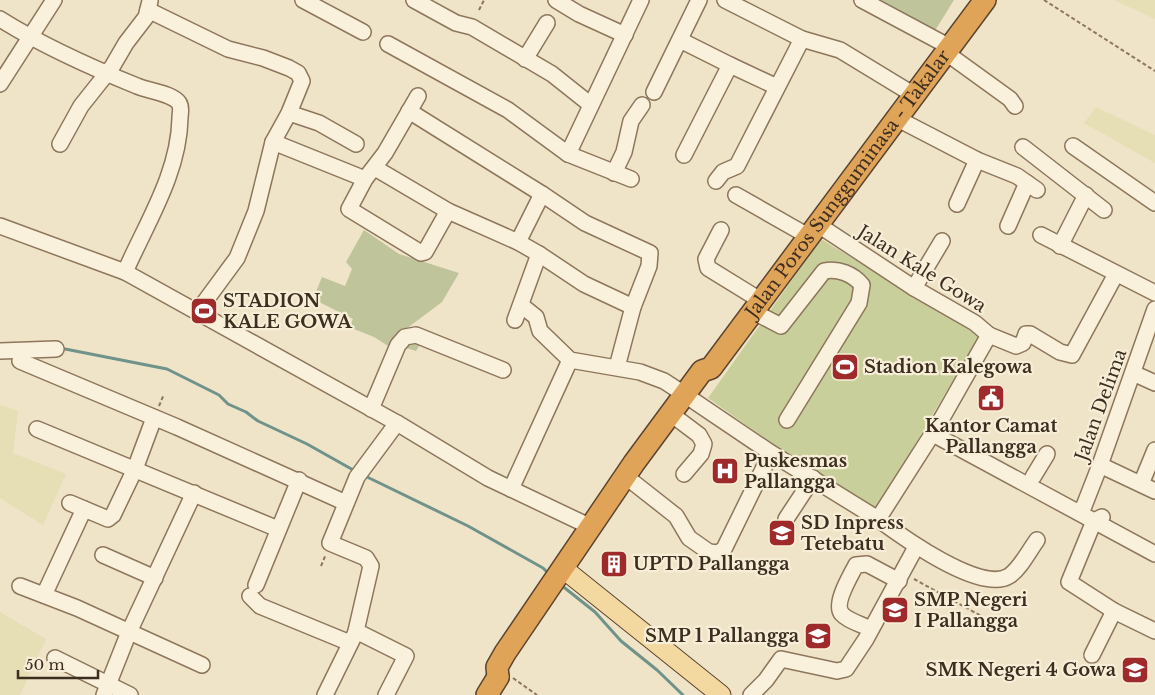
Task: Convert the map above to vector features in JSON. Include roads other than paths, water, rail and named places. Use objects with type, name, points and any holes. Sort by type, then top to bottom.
[{"type":"highway","name":"Jalan Poros Sungguminasa - Takalar","points":[[560,580],[591,527],[634,463],[689,397],[712,378],[711,368],[985,0]]},
{"type":"highway","name":"Jalan Poros Sungguminasa - Takalar","points":[[560,580],[679,420],[689,397]]},
{"type":"highway","points":[[487,695],[503,676],[497,667],[560,580]]},
{"type":"main road","points":[[560,580],[721,695]]},
{"type":"street","points":[[0,84],[54,0]]},
{"type":"street","points":[[303,0],[363,32]]},
{"type":"street","points":[[414,0],[432,4],[456,23],[472,27],[552,74],[591,105]]},
{"type":"street","points":[[556,0],[582,7],[625,35]]},
{"type":"street","points":[[568,154],[641,0]]},
{"type":"street","points":[[654,92],[699,0]]},
{"type":"street","points":[[724,0],[802,38],[840,50],[914,95]]},
{"type":"street","points":[[862,0],[947,49],[1006,96],[1015,106]]},
{"type":"street","points":[[60,144],[81,106],[141,25],[149,5],[228,49],[263,58],[298,73],[302,81],[301,87],[273,142],[256,211],[236,258],[198,311]]},
{"type":"street","points":[[0,19],[30,38],[139,87],[175,99],[180,106],[180,131],[170,173],[125,272]]},
{"type":"street","points":[[525,59],[547,22]]},
{"type":"street","points":[[716,181],[723,172],[736,166],[802,38]]},
{"type":"street","points":[[680,40],[777,87]]},
{"type":"street","points":[[388,44],[508,110],[568,154],[631,179]]},
{"type":"street","points":[[684,156],[730,65]]},
{"type":"street","points":[[418,96],[349,209],[416,253],[425,252],[448,211]]},
{"type":"street","points":[[614,172],[624,152],[631,121],[642,105]]},
{"type":"street","points":[[409,111],[585,223],[650,253],[649,266],[633,307],[617,367]]},
{"type":"street","points":[[289,113],[319,123],[340,137],[356,144]]},
{"type":"street","points":[[896,118],[977,160],[1008,172],[1032,186],[1008,226]]},
{"type":"street","points":[[273,142],[370,174],[518,242],[540,254],[584,284],[633,307]]},
{"type":"street","points":[[1073,146],[1155,204]]},
{"type":"street","points":[[1023,147],[1104,210]]},
{"type":"street","points":[[957,204],[977,160]]},
{"type":"street","points":[[518,242],[542,194]]},
{"type":"street","name":"Jalan Kale Gowa","points":[[736,195],[813,230],[975,323],[989,335],[935,429],[878,519]]},
{"type":"street","points":[[1060,246],[1086,195]]},
{"type":"street","points":[[0,226],[125,272],[397,423],[453,459],[591,527]]},
{"type":"street","points":[[720,230],[706,259],[708,268],[781,326],[824,271],[839,271],[854,277],[862,285],[858,303],[788,420]]},
{"type":"street","points":[[1041,236],[1155,293]]},
{"type":"street","points":[[914,288],[942,241]]},
{"type":"street","points":[[515,320],[540,254]]},
{"type":"street","points":[[989,335],[1016,346],[1023,343],[1026,334],[1030,334],[1060,352],[1072,355],[1116,274]]},
{"type":"street","points":[[521,305],[536,317],[540,331],[570,360],[617,367],[664,381],[772,453],[878,519],[916,547],[963,571],[980,577],[1002,580],[1014,572],[1037,540]]},
{"type":"street","name":"Jalan Delima","points":[[1082,509],[1100,465],[1155,309]]},
{"type":"street","points":[[371,409],[398,345],[405,337],[416,335],[503,370]]},
{"type":"street","points":[[0,351],[56,350]]},
{"type":"street","points":[[511,489],[570,360]]},
{"type":"street","points":[[20,361],[299,480],[346,503]]},
{"type":"street","points":[[1133,373],[1155,383]]},
{"type":"street","points":[[44,595],[77,506],[108,519],[110,518],[135,469],[154,418]]},
{"type":"street","points":[[679,420],[699,435],[704,444],[702,454],[684,474]]},
{"type":"street","points":[[325,695],[353,637],[372,568],[366,558],[330,543],[359,474],[397,423]]},
{"type":"street","points":[[37,429],[278,529]]},
{"type":"street","points":[[935,429],[1082,509]]},
{"type":"street","points":[[1141,484],[1155,450]]},
{"type":"street","points":[[978,452],[1033,477],[1155,554]]},
{"type":"street","points":[[634,483],[676,516],[689,538],[709,552],[718,554],[724,549],[772,453]]},
{"type":"street","points":[[1033,477],[1047,454]]},
{"type":"street","points":[[1100,465],[1155,491]]},
{"type":"street","points":[[786,520],[813,478]]},
{"type":"street","points":[[299,480],[253,591],[260,606],[406,656],[386,695]]},
{"type":"street","points":[[106,689],[129,632],[194,494]]},
{"type":"street","points":[[1098,519],[1155,545]]},
{"type":"street","points":[[1098,519],[1069,582],[1114,611],[1155,631]]},
{"type":"street","points":[[751,695],[766,680],[781,659],[837,671],[846,669],[901,577],[916,547]]},
{"type":"street","points":[[103,555],[155,578]]},
{"type":"street","points":[[871,628],[843,615],[840,609],[842,595],[856,565],[867,564],[901,577]]},
{"type":"street","points":[[20,586],[202,665]]},
{"type":"street","points":[[1092,655],[1114,611]]},
{"type":"street","points":[[55,658],[106,689],[130,695]]},
{"type":"waterway","points":[[60,348],[167,369],[219,395],[228,404],[246,412],[258,421],[307,444],[355,471]]},
{"type":"waterway","points":[[363,475],[468,526],[543,568],[549,574]]},
{"type":"waterway","points":[[561,585],[595,612],[621,641],[657,670],[683,695]]},
{"type":"place","name":"STADION KALE GOWA","points":[[204,311]]},
{"type":"place","name":"Stadion Kalegowa","points":[[845,367]]},
{"type":"place","name":"Kantor Camat Pallangga","points":[[991,398]]},
{"type":"place","name":"Puskesmas Pallangga","points":[[725,471]]},
{"type":"place","name":"SD Inpress Tetebatu","points":[[782,533]]},
{"type":"place","name":"UPTD Pallangga","points":[[614,564]]},
{"type":"place","name":"SMP Negeri I Pallangga","points":[[895,610]]},
{"type":"place","name":"SMP 1 Pallangga","points":[[818,636]]},
{"type":"place","name":"SMK Negeri 4 Gowa","points":[[1135,670]]}]
